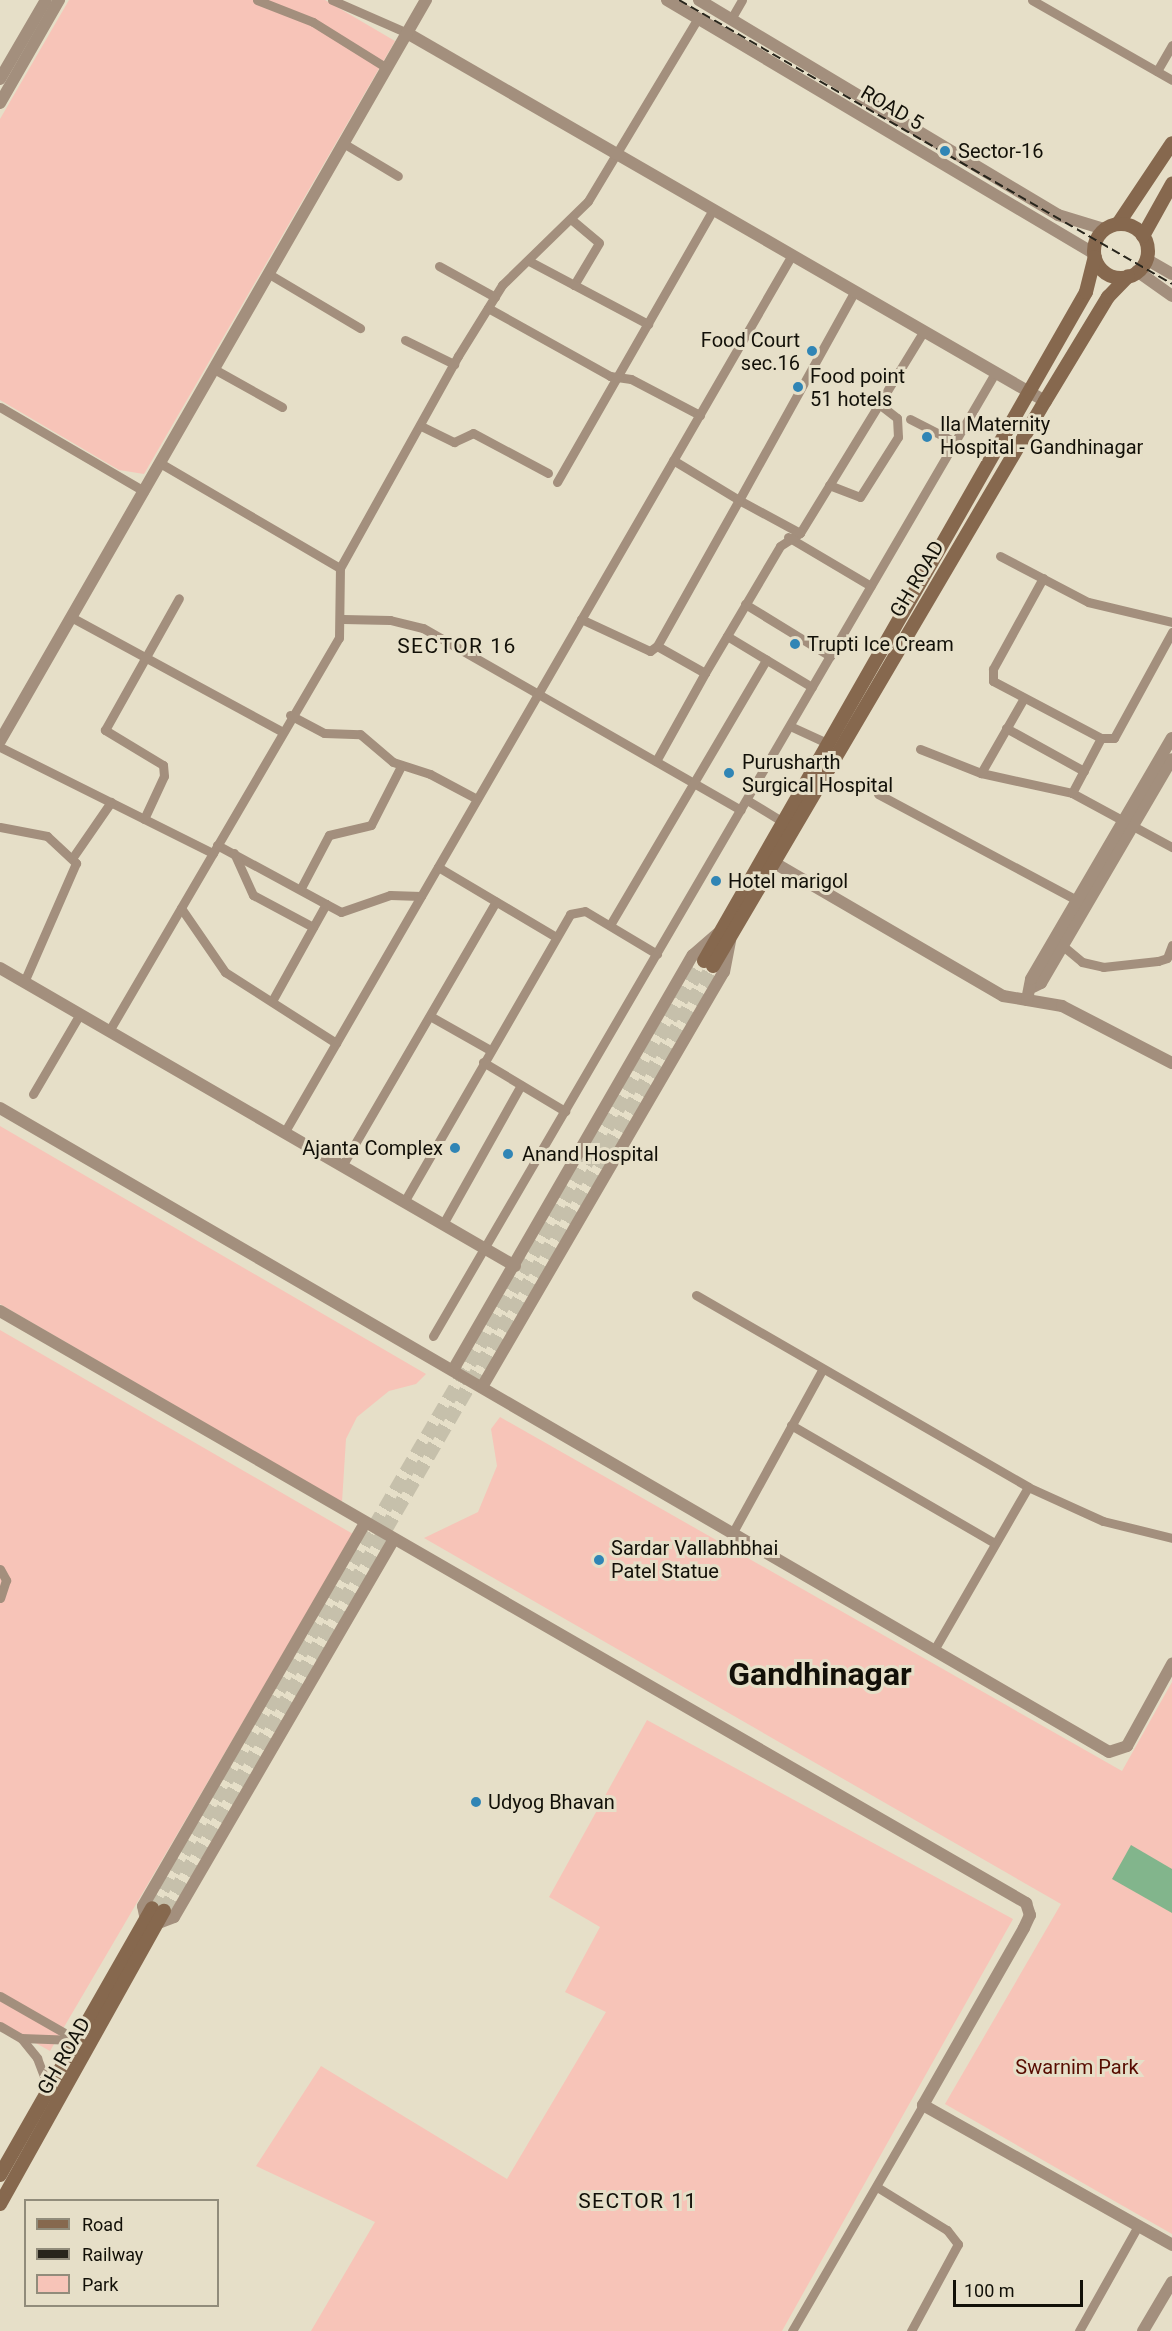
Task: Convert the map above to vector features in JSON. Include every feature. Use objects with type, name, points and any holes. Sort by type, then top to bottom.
[{"type":"main road","points":[[1172,143],[1118,224],[1104,229],[1094,256],[1104,271],[1132,274],[1146,259],[1143,237],[1172,184]]},
{"type":"main road","points":[[1118,224],[1143,237]]},
{"type":"main road","name":"GH ROAD","points":[[725,935],[762,856],[1027,391],[1086,292],[1094,256]]},
{"type":"main road","name":"GH ROAD","points":[[725,935],[777,864],[1045,401],[1108,297],[1132,274]]},
{"type":"main road","points":[[709,964],[725,935]]},
{"type":"main road","points":[[151,1922],[158,1910]]},
{"type":"main road","name":"GH ROAD","points":[[0,2175],[77,2040],[151,1922]]},
{"type":"main road","name":"GH ROAD","points":[[0,2204],[92,2048],[151,1922]]},
{"type":"street","points":[[0,79],[46,0]]},
{"type":"street","points":[[0,103],[59,0]]},
{"type":"street","points":[[258,0],[313,22],[387,68]]},
{"type":"street","points":[[332,0],[407,33],[1045,401]]},
{"type":"street","points":[[0,741],[426,0]]},
{"type":"street","name":"ROAD 5","points":[[668,0],[1094,256]]},
{"type":"street","name":"ROAD 5","points":[[699,0],[1058,215],[1104,229]]},
{"type":"street","points":[[731,19],[742,0]]},
{"type":"street","points":[[1032,0],[1049,4],[1172,80]]},
{"type":"street","points":[[108,1031],[215,849],[290,715],[339,638],[343,619],[340,568],[454,364],[495,297],[528,261],[572,220],[619,155],[698,18]]},
{"type":"street","points":[[1157,71],[1172,45]]},
{"type":"street","points":[[343,144],[398,176]]},
{"type":"street","points":[[557,482],[713,210]]},
{"type":"street","points":[[572,220],[599,243],[574,285]]},
{"type":"street","points":[[284,1133],[792,255]]},
{"type":"street","points":[[1146,259],[1172,274]]},
{"type":"street","points":[[528,261],[648,324]]},
{"type":"street","points":[[439,266],[495,297]]},
{"type":"street","points":[[269,274],[360,328]]},
{"type":"street","points":[[1132,274],[1172,296]]},
{"type":"street","points":[[581,619],[650,651],[657,646],[855,291]]},
{"type":"street","points":[[488,308],[617,377],[699,415]]},
{"type":"street","points":[[656,760],[745,604],[788,537],[800,532],[924,331]]},
{"type":"street","points":[[405,340],[454,364]]},
{"type":"street","points":[[214,369],[282,407]]},
{"type":"street","points":[[433,1336],[995,373]]},
{"type":"street","points":[[829,485],[847,496],[860,497],[898,437],[897,418],[879,404]]},
{"type":"street","points":[[0,407],[144,491]]},
{"type":"street","points":[[910,419],[955,441]]},
{"type":"street","points":[[421,426],[454,442],[473,433],[548,473]]},
{"type":"street","points":[[673,460],[739,500],[800,532]]},
{"type":"street","points":[[160,463],[340,568]]},
{"type":"street","points":[[788,537],[871,586]]},
{"type":"street","points":[[1000,556],[1088,602],[1172,621]]},
{"type":"street","points":[[1043,578],[991,674],[993,681],[1101,738],[1114,738],[1172,632]]},
{"type":"street","points":[[144,819],[164,776],[163,765],[105,730],[179,598]]},
{"type":"street","points":[[745,604],[830,656]]},
{"type":"street","points":[[71,617],[281,731]]},
{"type":"street","points":[[343,619],[390,620],[423,628],[741,810]]},
{"type":"street","points":[[727,636],[812,687]]},
{"type":"street","points":[[657,646],[705,673]]},
{"type":"street","points":[[610,925],[766,660]]},
{"type":"street","points":[[981,773],[1024,698]]},
{"type":"street","points":[[290,715],[324,733],[360,734],[401,766],[430,774],[477,799]]},
{"type":"street","points":[[790,726],[827,743]]},
{"type":"street","points":[[1006,728],[1084,771]]},
{"type":"street","points":[[1072,794],[1101,738]]},
{"type":"street","points":[[1033,987],[1031,979],[1082,903],[1130,821],[1172,738]]},
{"type":"street","points":[[0,747],[144,819],[215,849],[234,853],[302,888],[341,912],[390,894],[421,896]]},
{"type":"street","points":[[920,749],[981,773],[1072,794],[1130,821],[1172,847]]},
{"type":"street","points":[[1130,821],[1172,759]]},
{"type":"street","points":[[302,888],[329,836],[371,825],[401,766]]},
{"type":"street","points":[[878,794],[1082,903]]},
{"type":"street","points":[[747,800],[797,830]]},
{"type":"street","points":[[24,982],[71,884],[74,857],[111,802]]},
{"type":"street","points":[[0,827],[47,836],[74,857]]},
{"type":"street","points":[[234,853],[253,895],[313,927]]},
{"type":"street","points":[[762,856],[996,993],[1062,1006],[1172,1063]]},
{"type":"street","points":[[438,867],[556,937]]},
{"type":"street","points":[[342,1166],[496,901]]},
{"type":"street","points":[[1027,1000],[1033,987],[1041,983],[1063,946],[1082,903]]},
{"type":"street","points":[[272,1001],[326,904]]},
{"type":"street","points":[[180,908],[199,928],[218,966],[336,1043]]},
{"type":"street","points":[[404,1202],[483,1062],[574,910],[610,925],[657,954]]},
{"type":"street","points":[[453,1370],[693,955],[725,935]]},
{"type":"street","points":[[482,1387],[724,972],[725,935]]},
{"type":"street","points":[[1063,946],[1082,962],[1103,967],[1158,961],[1167,958],[1172,945]]},
{"type":"street","points":[[0,968],[515,1266]]},
{"type":"street","points":[[33,1094],[80,1014]]},
{"type":"street","points":[[430,1016],[490,1050]]},
{"type":"street","points":[[483,1062],[566,1111]]},
{"type":"street","points":[[443,1224],[521,1085]]},
{"type":"street","points":[[0,1108],[1109,1752],[1127,1746],[1172,1664]]},
{"type":"street","points":[[696,1295],[822,1370],[1028,1487],[1103,1521],[1172,1538]]},
{"type":"street","points":[[0,1311],[1026,1903],[1030,1915],[1024,1928],[877,2187],[792,2331]]},
{"type":"street","points":[[733,1532],[822,1370]]},
{"type":"street","points":[[791,1425],[993,1542]]},
{"type":"street","points":[[934,1650],[993,1542],[1028,1487]]},
{"type":"street","points":[[365,1523],[143,1906],[151,1922],[174,1917],[393,1539]]},
{"type":"street","points":[[0,1569],[6,1580],[0,1598]]},
{"type":"street","points":[[0,1995],[92,2048]]},
{"type":"street","points":[[0,2026],[21,2038],[37,2058],[49,2089]]},
{"type":"street","points":[[21,2038],[77,2040]]},
{"type":"street","points":[[923,2105],[1172,2245]]},
{"type":"street","points":[[877,2187],[947,2230],[958,2244],[910,2331]]},
{"type":"street","points":[[1079,2331],[1138,2226]]},
{"type":"street","points":[[1143,2331],[1172,2282]]},
{"type":"green space","points":[[69,0],[325,0],[395,41],[144,474],[119,470],[0,400],[0,119]]},
{"type":"green space","points":[[0,1126],[426,1374],[416,1384],[389,1391],[357,1417],[346,1439],[342,1502],[0,1304]]},
{"type":"green space","points":[[0,1330],[353,1534],[50,2051],[0,2023]]},
{"type":"green space","name":"Swarnim Park","points":[[500,1417],[1122,1771],[1172,1682],[1172,2234],[945,2104],[1061,1904],[424,1538],[478,1512],[497,1466],[491,1429]]},
{"type":"green space","points":[[647,1720],[1013,1919],[782,2331],[311,2331],[375,2222],[256,2166],[321,2066],[507,2179],[606,2012],[565,1992],[600,1927],[549,1897]]},
{"type":"shaded area","points":[[1131,1845],[1172,1869],[1172,1913],[1112,1879]]},
{"type":"tunnel","points":[[152,1908],[704,961]]},
{"type":"tunnel","points":[[164,1911],[713,966]]},
{"type":"railway","points":[[679,0],[1172,284]]},
{"type":"place","name":"Sector-16","points":[[945,151]]},
{"type":"place","name":"Food Court sec.16","points":[[812,351]]},
{"type":"place","name":"Food point 51 hotels","points":[[798,387]]},
{"type":"place","name":"Ila Maternity Hospital - Gandhinagar","points":[[927,437]]},
{"type":"place","name":"Trupti Ice Cream","points":[[795,644]]},
{"type":"place","name":"Purusharth Surgical Hospital","points":[[729,773]]},
{"type":"place","name":"Hotel marigol","points":[[716,881]]},
{"type":"place","name":"Ajanta Complex","points":[[455,1148]]},
{"type":"place","name":"Anand Hospital","points":[[508,1154]]},
{"type":"place","name":"Sardar Vallabhbhai Patel Statue","points":[[599,1560]]},
{"type":"place","name":"Udyog Bhavan","points":[[476,1802]]},
{"type":"district","name":"SECTOR 16","points":[[457,646]]},
{"type":"district","name":"Gandhinagar","points":[[820,1674]]},
{"type":"district","name":"SECTOR 11","points":[[638,2201]]}]
